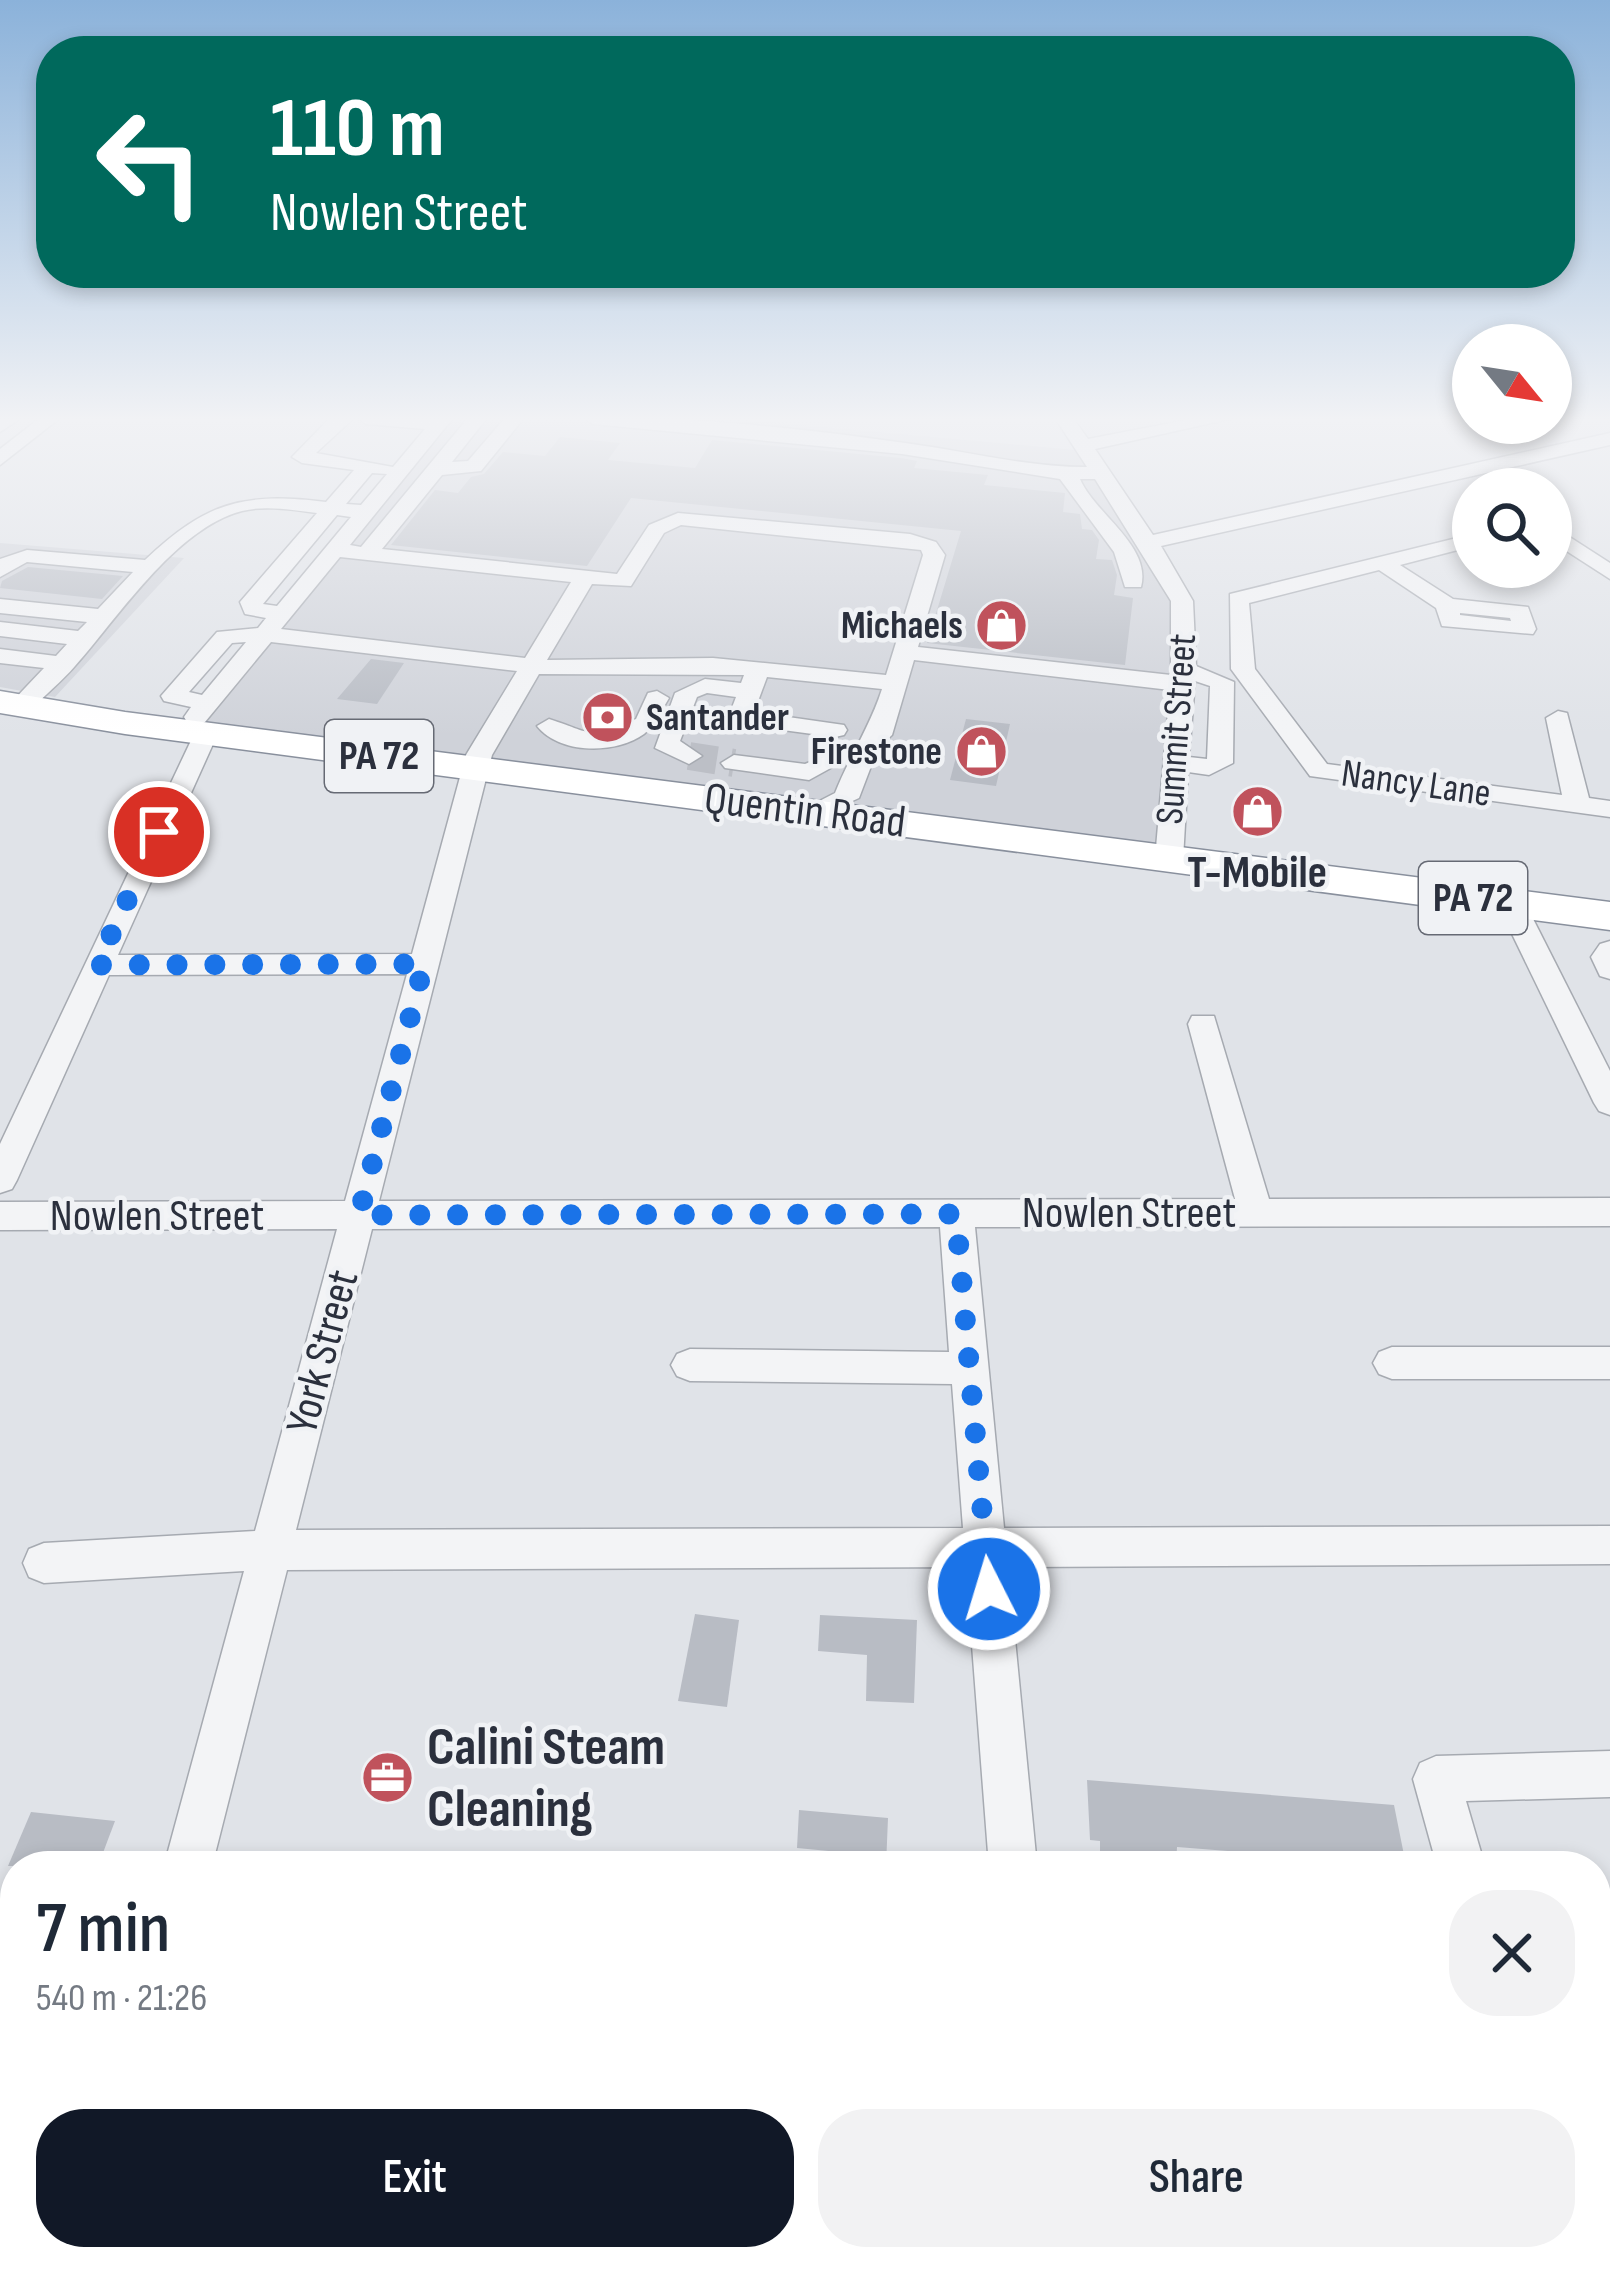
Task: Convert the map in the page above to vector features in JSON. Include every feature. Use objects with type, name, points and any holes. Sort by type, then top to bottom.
[{"type":"highway","name":"Quentin Road","points":[[10,704],[199,722],[476,769],[1610,916]]},
{"type":"street","points":[[10,704],[64,664],[151,567],[202,524]]},
{"type":"street","points":[[282,613],[253,609],[251,602],[321,524]]},
{"type":"street","points":[[0,1180],[199,722],[356,524]]},
{"type":"street","points":[[367,553],[391,524]]},
{"type":"street","points":[[334,550],[623,581],[656,529],[670,524]]},
{"type":"street","points":[[744,524],[917,542],[934,555],[880,735],[867,744],[846,798],[811,812]]},
{"type":"street","points":[[1101,524],[1132,565],[1133,582]]},
{"type":"street","name":"Summit Street","points":[[1136,524],[1213,618],[1183,677],[1169,859]]},
{"type":"street","points":[[1123,552],[1246,524]]},
{"type":"street","points":[[1572,544],[1605,565]]},
{"type":"street","points":[[1213,618],[1259,590],[1452,545]]},
{"type":"street","points":[[0,571],[13,559],[27,556],[151,567]]},
{"type":"street","points":[[1382,562],[1447,605]]},
{"type":"street","name":"York Street","points":[[192,1851],[476,769],[486,740],[585,577]]},
{"type":"street","points":[[0,606],[106,617]]},
{"type":"street","name":"Nancy Lane","points":[[1213,618],[1243,669],[1319,771],[1610,809]]},
{"type":"street","points":[[0,629],[87,639]]},
{"type":"street","points":[[199,722],[172,696],[225,637],[265,634],[598,672],[700,665],[754,680]]},
{"type":"street","points":[[902,652],[1222,682],[1220,764],[1176,764]]},
{"type":"street","points":[[0,656],[64,664]]},
{"type":"street","points":[[689,757],[668,748],[667,741],[687,693],[705,686],[802,673],[897,683]]},
{"type":"street","points":[[785,724],[802,673]]},
{"type":"street","points":[[734,763],[809,772],[831,746],[848,678]]},
{"type":"street","points":[[754,680],[740,718],[785,724],[831,746]]},
{"type":"street","points":[[549,726],[560,735],[610,740],[647,713]]},
{"type":"street","points":[[1558,718],[1577,805]]},
{"type":"street","points":[[880,735],[886,747],[874,801],[884,813],[913,826]]},
{"type":"street","points":[[1510,903],[1610,1102]]},
{"type":"street","points":[[1610,951],[1606,957],[1610,969]]},
{"type":"street","points":[[97,965],[424,964]]},
{"type":"street","points":[[1203,1024],[1256,1213]]},
{"type":"street","name":"Nowlen Street","points":[[0,1216],[1610,1212]]},
{"type":"street","points":[[956,1214],[1012,1851]]},
{"type":"street","points":[[1392,1363],[1610,1363]]},
{"type":"street","points":[[690,1365],[969,1368]]},
{"type":"street","points":[[44,1563],[270,1550],[1610,1545]]},
{"type":"street","points":[[1457,1851],[1436,1779],[1610,1774]]},
{"type":"shaded area","points":[[356,524],[1134,524],[1177,590],[1169,859],[184,731]]},
{"type":"shaded area","points":[[0,543],[184,558],[55,697],[0,687]]},
{"type":"building","points":[[408,524],[614,524],[587,566],[391,545]]},
{"type":"building","points":[[891,524],[1081,524],[1082,529],[1092,530],[1099,540],[1096,559],[1112,560],[1117,575],[1114,595],[1133,598],[1125,665],[927,643],[961,531]]},
{"type":"building","points":[[28,567],[123,576],[102,599],[0,588],[2,581]]},
{"type":"building","points":[[371,659],[404,663],[377,704],[337,699]]},
{"type":"building","name":"Santander","points":[[601,699],[631,703],[622,720],[586,727]]},
{"type":"building","name":"Firestone","points":[[966,719],[1010,724],[996,786],[950,780]]},
{"type":"building","points":[[695,1614],[739,1620],[727,1707],[678,1701]]},
{"type":"building","points":[[820,1615],[917,1620],[914,1703],[866,1701],[867,1655],[818,1651]]},
{"type":"building","points":[[1087,1780],[1394,1805],[1403,1851],[1177,1847],[1177,1851],[1100,1851],[1100,1841],[1090,1840]]},
{"type":"building","points":[[799,1810],[888,1818],[887,1851],[797,1848]]},
{"type":"building","points":[[31,1812],[115,1821],[104,1851],[14,1851]]},
{"type":"tunnel","points":[[825,764],[833,743]]},
{"type":"tunnel","points":[[689,756],[734,763]]},
{"type":"place","name":"Michaels","points":[[1002,626]]},
{"type":"place","name":"Santander","points":[[607,718]]},
{"type":"place","name":"Firestone","points":[[981,752]]},
{"type":"place","name":"T-Mobile","points":[[1257,812]]},
{"type":"place","name":"Calini Steam Cleaning","points":[[388,1778]]},
{"type":"route","points":[[159,832],[97,965],[424,964],[359,1215],[956,1214],[989,1589]]}]
